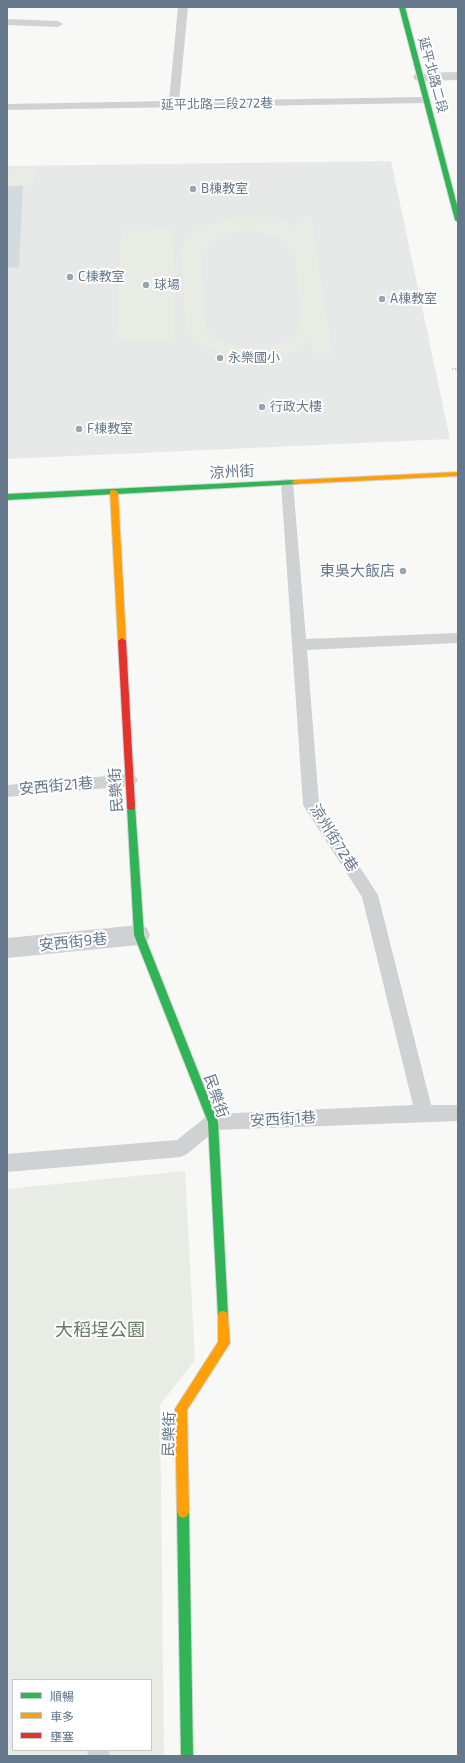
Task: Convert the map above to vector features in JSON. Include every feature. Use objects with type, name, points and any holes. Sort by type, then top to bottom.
[{"type":"street","name":"延平北路二段","points":[[402,7],[458,220]]},
{"type":"street","points":[[420,77],[458,76]]},
{"type":"street","name":"涼州街","points":[[7,497],[458,474]]},
{"type":"street","name":"民樂街","points":[[114,492],[139,935],[213,1122],[224,1343],[181,1409],[187,1756]]},
{"type":"street","name":"安西街9巷","points":[[7,948],[139,935]]},
{"type":"lane","points":[[174,105],[182,7]]},
{"type":"lane","points":[[7,22],[58,24]]},
{"type":"lane","name":"延平北路二段272巷","points":[[7,107],[426,100]]},
{"type":"lane","name":"涼州街72巷","points":[[287,483],[311,805],[370,895],[424,1113]]},
{"type":"lane","points":[[298,645],[458,638]]},
{"type":"lane","name":"安西街21巷","points":[[7,790],[130,780]]},
{"type":"lane","name":"安西街1巷","points":[[213,1122],[424,1113],[458,1113]]},
{"type":"lane","points":[[7,1163],[181,1148],[213,1122]]},
{"type":"path","points":[[452,369],[458,369]]},
{"type":"shaded area","name":"永樂國小","points":[[391,161],[450,439],[7,459],[7,166]]},
{"type":"shaded area","points":[[7,186],[23,186],[19,267],[7,268]]},
{"type":"green space","points":[[35,168],[34,185],[7,186],[7,169]]},
{"type":"green space","points":[[311,216],[333,357],[314,359],[311,340],[299,349],[287,355],[264,359],[244,359],[225,355],[195,342],[186,332],[181,251],[186,238],[202,227],[237,217],[267,217],[280,219],[288,221],[297,229],[296,217]],"holes":[[[249,230],[280,238],[295,252],[301,327],[289,341],[258,349],[243,348],[218,340],[206,331],[201,255],[213,240],[238,231]]]},
{"type":"green space","name":"球場","points":[[173,229],[175,339],[117,341],[121,230]]},
{"type":"green space","name":"大稻埕公園","points":[[185,1171],[195,1360],[160,1405],[164,1756],[7,1756],[7,1189]]},
{"type":"traffic: fast","points":[[402,7],[458,220]]},
{"type":"traffic: fast","points":[[7,497],[295,482]]},
{"type":"traffic: fast","points":[[131,806],[139,935],[213,1122],[223,1316]]},
{"type":"traffic: fast","points":[[183,1512],[187,1756]]},
{"type":"traffic: slow","points":[[295,482],[458,474]]},
{"type":"traffic: slow","points":[[114,492],[122,641]]},
{"type":"traffic: slow","points":[[183,1512],[181,1409],[224,1343],[223,1316]]},
{"type":"traffic: jam","points":[[122,641],[131,806]]},
{"type":"place","name":"B棟教室","points":[[193,189]]},
{"type":"place","name":"C棟教室","points":[[70,277]]},
{"type":"place","name":"球場","points":[[146,285]]},
{"type":"place","name":"A棟教室","points":[[382,299]]},
{"type":"place","name":"永樂國小","points":[[220,358]]},
{"type":"place","name":"行政大樓","points":[[262,407]]},
{"type":"place","name":"F棟教室","points":[[79,429]]},
{"type":"place","name":"東吳大飯店","points":[[403,571]]}]
